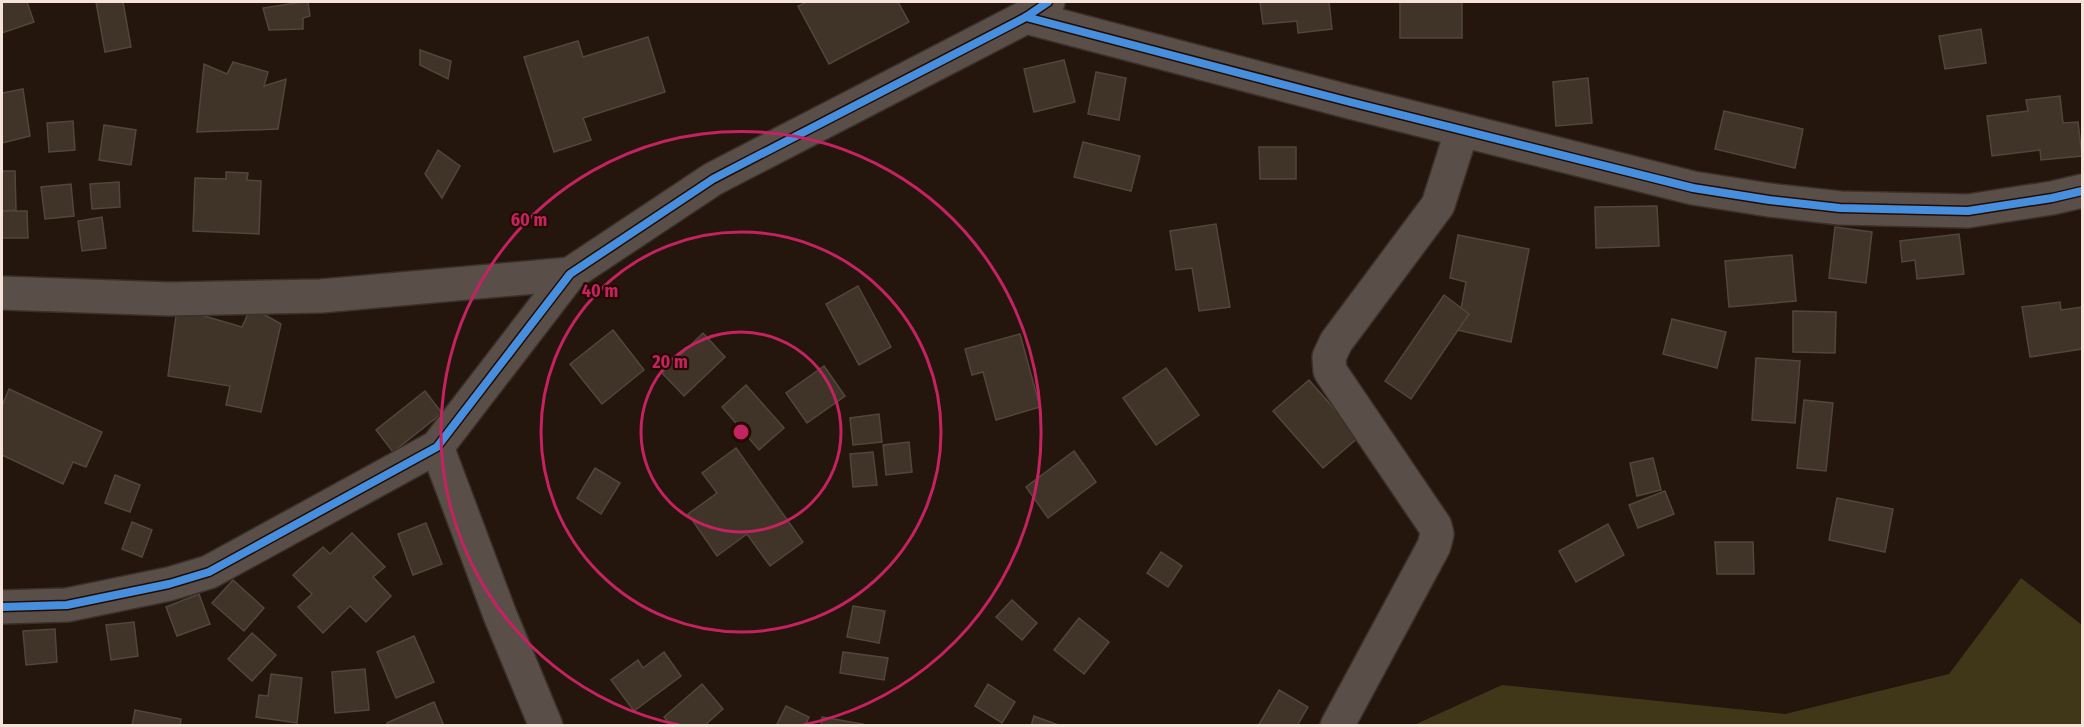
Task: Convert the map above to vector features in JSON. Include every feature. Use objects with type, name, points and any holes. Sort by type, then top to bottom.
[{"type":"street","points":[[2,607],[67,604],[169,584],[209,572],[437,447],[570,274],[713,179],[1037,9],[1462,130],[1693,188],[1840,208],[1968,211],[2082,191]]},
{"type":"street","points":[[1337,726],[1434,546],[1437,534],[1434,526],[1330,371],[1329,357],[1336,342],[1438,205],[1462,130]]},
{"type":"street","points":[[2,293],[169,299],[321,296],[570,274]]},
{"type":"street","points":[[437,447],[500,615],[546,726]]},
{"type":"shaded area","points":[[2021,578],[2082,625],[2082,725],[1414,725],[1502,685],[1785,714],[1949,674]]},
{"type":"building","points":[[2,2],[27,2],[34,22],[2,33]]},
{"type":"building","points":[[96,2],[123,2],[131,47],[105,52]]},
{"type":"building","points":[[308,2],[310,16],[303,18],[303,29],[269,30],[263,8]]},
{"type":"building","points":[[807,2],[898,2],[909,22],[829,64],[798,6]]},
{"type":"building","points":[[1260,2],[1329,2],[1332,29],[1298,33],[1297,21],[1263,24]]},
{"type":"building","points":[[1400,2],[1462,2],[1462,38],[1400,38]]},
{"type":"building","points":[[1981,29],[1986,63],[1945,69],[1939,36]]},
{"type":"building","points":[[648,37],[665,92],[583,118],[591,140],[554,152],[524,57],[578,41],[583,57]]},
{"type":"building","points":[[420,50],[451,61],[448,79],[420,65]]},
{"type":"building","points":[[1064,60],[1075,102],[1034,112],[1024,69]]},
{"type":"building","points":[[233,62],[268,72],[264,86],[286,79],[278,129],[197,132],[204,64],[227,74]]},
{"type":"building","points":[[1096,72],[1126,78],[1119,120],[1088,114]]},
{"type":"building","points":[[1588,78],[1592,123],[1556,126],[1553,82]]},
{"type":"building","points":[[23,89],[30,136],[2,143],[2,93]]},
{"type":"building","points":[[2060,96],[2063,123],[2078,122],[2082,156],[2041,160],[2040,150],[1992,156],[1987,116],[2028,111],[2026,100]]},
{"type":"building","points":[[1724,111],[1803,129],[1795,168],[1715,149]]},
{"type":"building","points":[[73,121],[75,150],[49,152],[47,123]]},
{"type":"building","points":[[104,125],[136,130],[131,165],[99,160]]},
{"type":"building","points":[[1083,142],[1140,156],[1131,191],[1074,177]]},
{"type":"building","points":[[1259,147],[1296,147],[1296,179],[1260,179]]},
{"type":"building","points":[[438,150],[460,166],[442,198],[425,174]]},
{"type":"building","points":[[2,171],[15,171],[16,210],[2,211]]},
{"type":"building","points":[[226,172],[248,173],[247,180],[261,181],[259,234],[193,231],[195,178],[226,179]]},
{"type":"building","points":[[119,182],[120,207],[92,209],[90,184]]},
{"type":"building","points":[[71,184],[74,216],[45,219],[41,187]]},
{"type":"building","points":[[1657,206],[1659,246],[1596,248],[1595,207]]},
{"type":"building","points":[[2,211],[27,211],[28,238],[2,238]]},
{"type":"building","points":[[102,217],[106,248],[82,251],[78,221]]},
{"type":"building","points":[[1216,224],[1230,307],[1199,311],[1192,268],[1176,270],[1170,231]]},
{"type":"building","points":[[1835,227],[1872,232],[1866,283],[1829,278]]},
{"type":"building","points":[[1959,234],[1964,274],[1917,279],[1915,260],[1902,262],[1900,241]]},
{"type":"building","points":[[1458,235],[1529,249],[1511,342],[1457,330],[1466,282],[1450,278]]},
{"type":"building","points":[[1792,255],[1796,301],[1729,307],[1725,261]]},
{"type":"building","points":[[858,286],[891,347],[859,365],[826,304]]},
{"type":"building","points":[[1444,295],[1469,314],[1411,399],[1385,381]]},
{"type":"building","points":[[2060,302],[2061,310],[2082,307],[2082,349],[2030,357],[2022,307]]},
{"type":"building","points":[[251,307],[281,324],[261,412],[226,405],[230,386],[168,376],[177,308],[242,327]]},
{"type":"building","points":[[1793,311],[1836,312],[1835,353],[1793,352]]},
{"type":"building","points":[[1672,319],[1726,332],[1717,368],[1663,354]]},
{"type":"building","points":[[613,330],[644,370],[602,404],[570,364]]},
{"type":"building","points":[[703,333],[725,357],[684,396],[662,373]]},
{"type":"building","points":[[1020,334],[1040,407],[996,420],[983,372],[972,375],[965,349]]},
{"type":"building","points":[[1756,358],[1800,361],[1795,423],[1752,420]]},
{"type":"building","points":[[824,366],[845,396],[807,423],[786,393]]},
{"type":"building","points":[[1166,368],[1199,415],[1156,445],[1123,398]]},
{"type":"building","points":[[1309,380],[1359,437],[1323,468],[1273,411]]},
{"type":"building","points":[[746,385],[784,428],[759,450],[722,407]]},
{"type":"building","points":[[9,389],[102,432],[86,467],[73,462],[63,484],[2,455],[2,406]]},
{"type":"building","points":[[425,391],[442,413],[393,452],[376,430]]},
{"type":"building","points":[[1804,400],[1833,403],[1826,471],[1797,468]]},
{"type":"building","points":[[879,414],[882,442],[853,445],[850,418]]},
{"type":"building","points":[[909,442],[912,472],[886,475],[883,445]]},
{"type":"building","points":[[736,448],[803,542],[770,566],[747,534],[717,556],[688,514],[717,493],[702,473]]},
{"type":"building","points":[[1074,451],[1096,482],[1048,518],[1026,487]]},
{"type":"building","points":[[873,452],[877,485],[853,487],[850,454]]},
{"type":"building","points":[[1653,458],[1661,490],[1637,496],[1630,463]]},
{"type":"building","points":[[595,468],[620,483],[601,514],[577,498]]},
{"type":"building","points":[[115,475],[140,485],[130,512],[105,503]]},
{"type":"building","points":[[1665,491],[1674,514],[1638,528],[1629,505]]},
{"type":"building","points":[[1837,498],[1893,509],[1885,552],[1829,540]]},
{"type":"building","points":[[132,522],[152,530],[142,557],[122,549]]},
{"type":"building","points":[[426,523],[442,564],[413,575],[398,534]]},
{"type":"building","points":[[1608,524],[1624,555],[1576,582],[1559,551]]},
{"type":"building","points":[[352,533],[385,567],[373,577],[391,596],[366,622],[350,606],[323,633],[298,607],[312,594],[293,575],[323,547],[330,554]]},
{"type":"building","points":[[1715,542],[1753,542],[1754,574],[1717,574]]},
{"type":"building","points":[[1161,552],[1182,566],[1168,587],[1147,573]]},
{"type":"building","points":[[233,580],[264,608],[244,631],[212,603]]},
{"type":"building","points":[[199,594],[210,624],[177,636],[166,607]]},
{"type":"building","points":[[1012,600],[1037,623],[1022,640],[996,617]]},
{"type":"building","points":[[853,606],[885,611],[879,643],[847,637]]},
{"type":"building","points":[[1079,618],[1109,642],[1084,674],[1054,650]]},
{"type":"building","points":[[134,622],[138,656],[111,660],[106,625]]},
{"type":"building","points":[[55,629],[57,662],[26,665],[23,631]]},
{"type":"building","points":[[252,633],[276,655],[252,681],[228,659]]},
{"type":"building","points":[[414,636],[434,682],[396,698],[377,652]]},
{"type":"building","points":[[664,652],[681,676],[634,711],[611,680],[638,660],[643,668]]},
{"type":"building","points":[[843,652],[888,658],[884,680],[840,673]]},
{"type":"building","points":[[365,669],[369,710],[335,713],[332,672]]},
{"type":"building","points":[[271,674],[302,678],[297,723],[256,717],[259,695],[268,696]]},
{"type":"building","points":[[702,684],[723,709],[704,726],[671,726],[664,717]]},
{"type":"building","points":[[988,684],[1015,702],[1002,723],[975,706]]},
{"type":"building","points":[[1279,690],[1308,707],[1297,726],[1258,726]]},
{"type":"building","points":[[434,702],[444,726],[388,726],[387,723]]},
{"type":"building","points":[[786,706],[809,717],[805,726],[776,726]]},
{"type":"building","points":[[135,710],[181,719],[180,726],[132,726]]},
{"type":"building","points":[[1034,716],[1061,726],[1031,726]]},
{"type":"building","points":[[822,717],[863,724],[862,726],[821,726]]},
{"type":"cycle path","points":[[2,607],[67,605],[169,584],[209,572],[437,447],[570,274],[713,179],[1026,17],[1048,2]]},
{"type":"cycle path","points":[[1026,17],[1350,102],[1693,188],[1840,208],[1968,211],[2082,191]]}]
